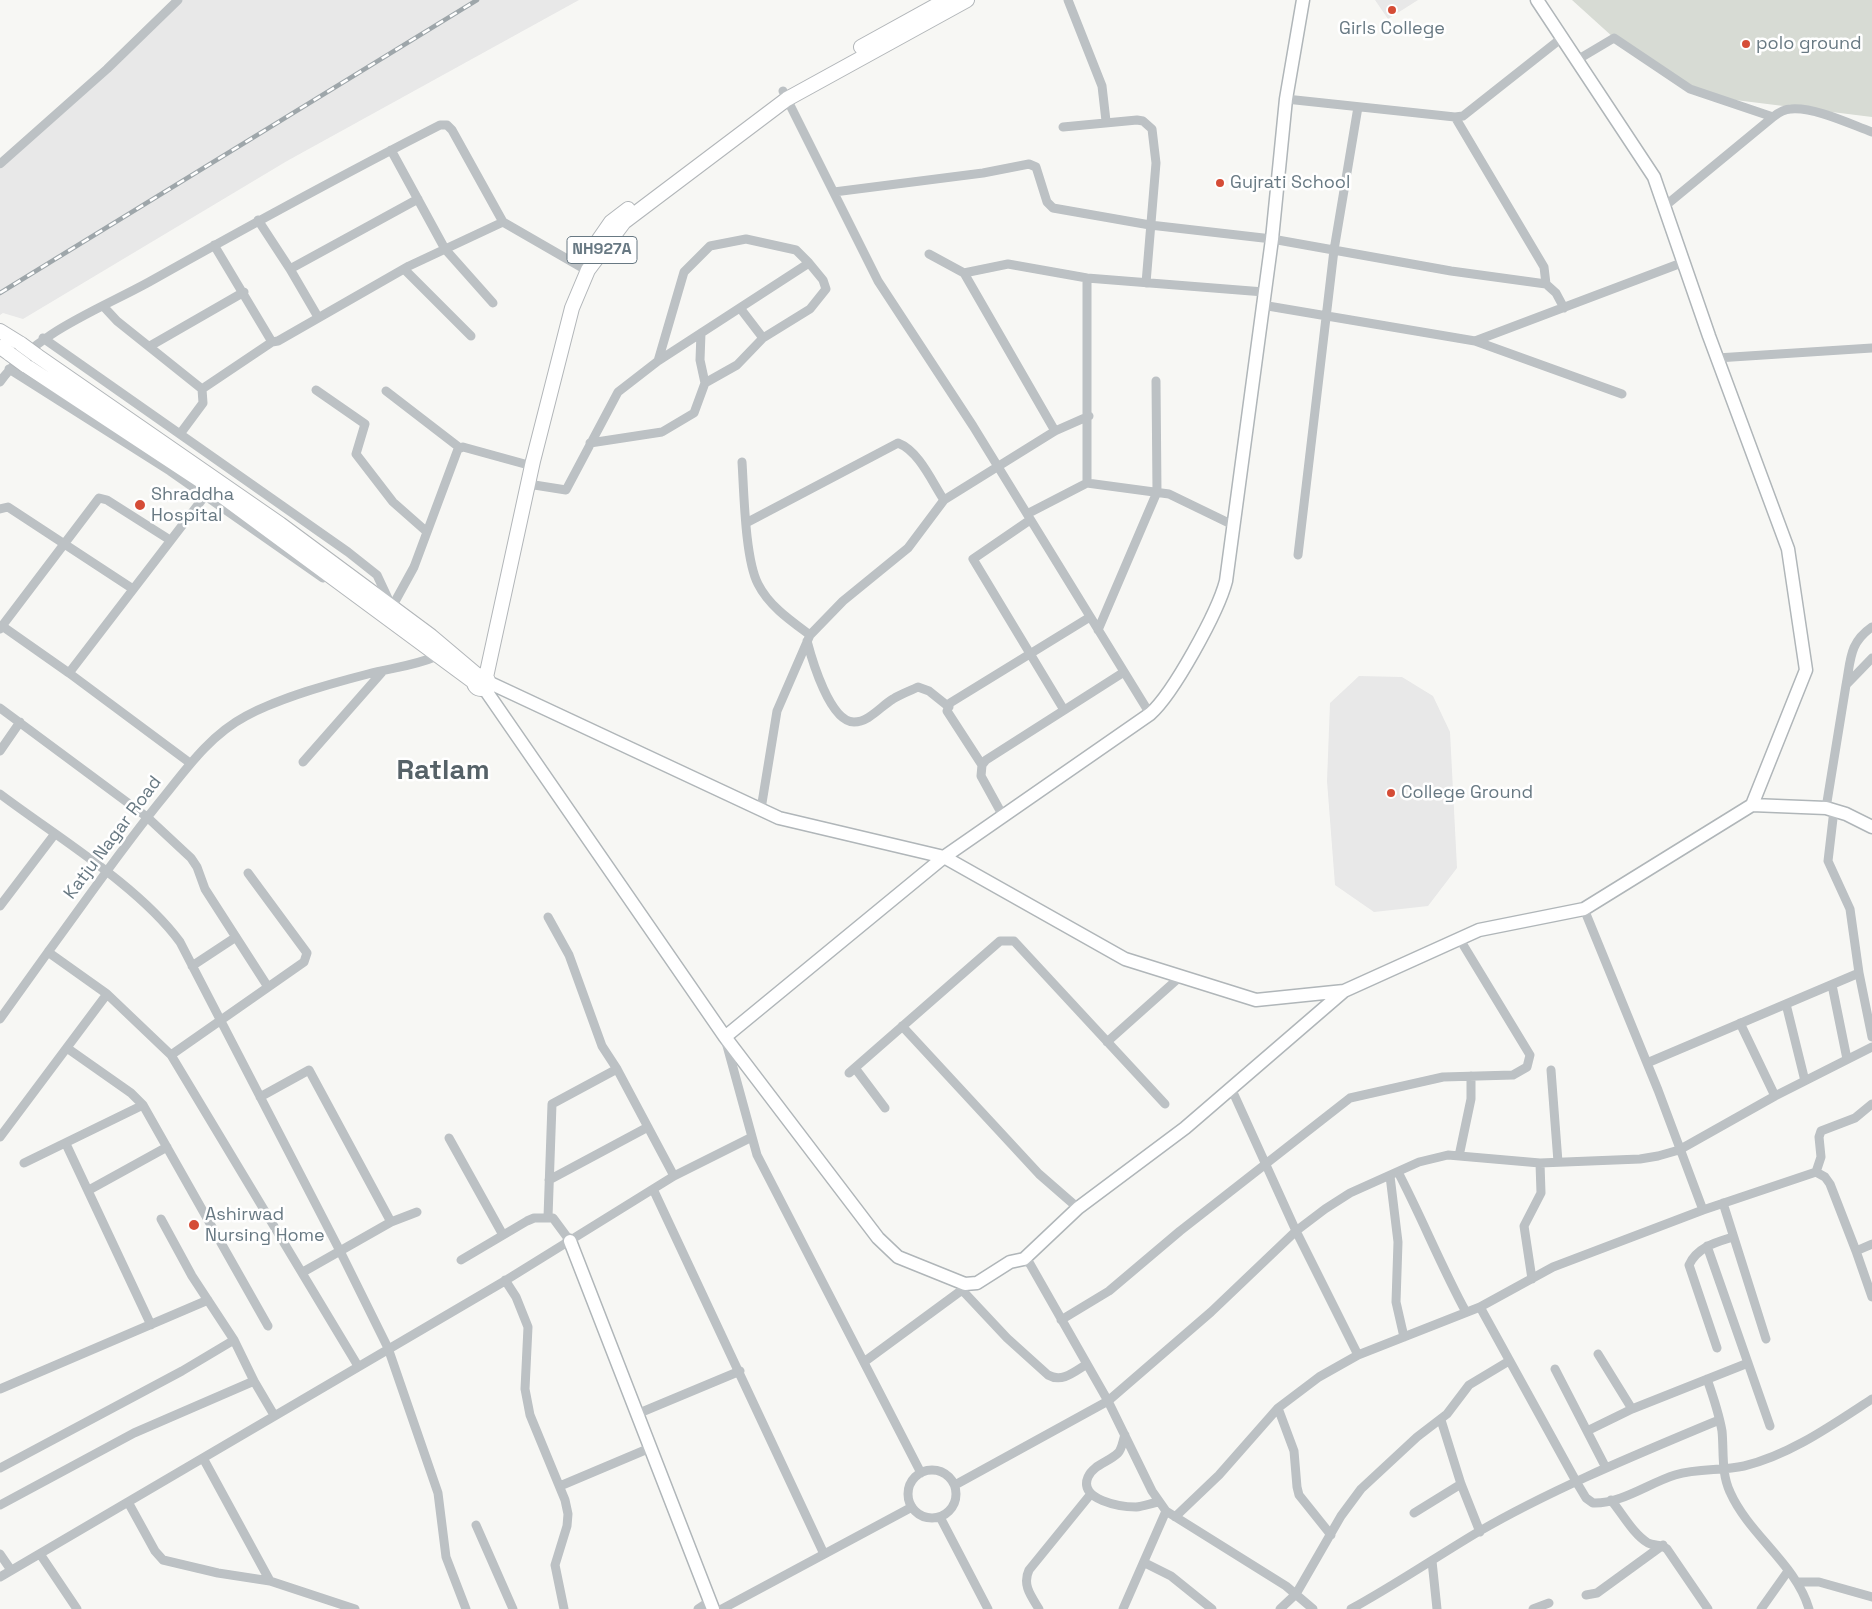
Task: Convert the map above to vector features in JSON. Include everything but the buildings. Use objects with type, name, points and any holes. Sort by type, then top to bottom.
[{"type":"highway","name":"NH927A","points":[[482,680],[528,464],[566,306],[581,267],[610,222],[785,95],[946,0]]},
{"type":"highway","name":"NH927A","points":[[482,680],[528,484],[528,464],[572,308],[588,270],[624,222],[785,95],[967,0]]},
{"type":"highway","points":[[0,331],[20,344],[30,360]]},
{"type":"highway","points":[[5,351],[30,360],[280,524],[388,611],[437,656],[482,680]]},
{"type":"highway","points":[[388,611],[456,656],[482,680]]},
{"type":"main road","points":[[725,1037],[944,857],[1150,714],[1161,704],[1222,598],[1272,239],[1286,100],[1302,0]]},
{"type":"main road","points":[[1537,0],[1647,164],[1664,206],[1717,358],[1788,549],[1806,670],[1752,805]]},
{"type":"main road","points":[[482,680],[779,818],[944,857],[1125,959],[1256,1000],[1344,991]]},
{"type":"main road","points":[[482,680],[725,1037],[878,1238],[898,1257],[963,1287],[978,1283],[1010,1262],[1024,1259],[1078,1208],[1185,1128],[1232,1090],[1344,991],[1479,930],[1584,909],[1752,805],[1830,809],[1872,827]]},
{"type":"main road","points":[[570,1242],[712,1605]]},
{"type":"street","points":[[0,164],[107,69],[178,0]]},
{"type":"street","points":[[1068,0],[1102,86],[1106,121]]},
{"type":"street","points":[[1286,100],[1455,118],[1463,116],[1563,37]]},
{"type":"street","points":[[1577,60],[1614,38],[1690,89],[1773,117]]},
{"type":"street","points":[[785,95],[878,280],[997,466],[1150,714]]},
{"type":"street","points":[[1298,555],[1306,472],[1320,383],[1334,250],[1358,107]]},
{"type":"street","points":[[1664,206],[1773,117],[1792,109],[1826,115],[1872,132]]},
{"type":"street","points":[[1455,118],[1544,267],[1546,284]]},
{"type":"street","points":[[1063,127],[1106,121],[1143,121],[1152,129],[1156,163],[1146,283]]},
{"type":"street","points":[[0,382],[9,370],[43,338],[104,307],[258,220],[440,124],[447,125],[452,130],[503,222],[581,267]]},
{"type":"street","points":[[391,150],[445,249],[493,303]]},
{"type":"street","points":[[834,192],[983,173],[1029,164],[1036,167],[1048,202],[1053,208],[1150,225],[1272,239],[1451,271],[1546,284],[1556,293],[1564,308]]},
{"type":"street","points":[[290,268],[418,199]]},
{"type":"street","points":[[258,220],[290,268],[318,317]]},
{"type":"street","points":[[202,389],[272,342],[404,269],[503,222]]},
{"type":"street","points":[[658,361],[684,272],[710,246],[746,240],[796,250],[823,280],[826,289],[810,309],[763,338],[736,365],[705,383]]},
{"type":"street","points":[[214,245],[244,292],[272,342]]},
{"type":"street","points":[[929,254],[964,273],[1055,431]]},
{"type":"street","points":[[1476,341],[1684,262]]},
{"type":"street","points":[[528,484],[566,490],[618,392],[658,361],[809,263]]},
{"type":"street","points":[[964,273],[1008,264],[1088,278],[1146,283],[1263,298],[1327,316],[1476,341],[1622,394]]},
{"type":"street","points":[[404,269],[471,336]]},
{"type":"street","points":[[1087,483],[1089,416],[1088,278]]},
{"type":"street","points":[[150,346],[244,292]]},
{"type":"street","points":[[104,307],[116,321],[202,389],[203,403],[180,434]]},
{"type":"street","points":[[740,308],[763,338]]},
{"type":"street","points":[[590,444],[662,432],[694,413],[705,383],[700,360],[701,333]]},
{"type":"street","points":[[43,338],[377,575],[388,611]]},
{"type":"street","points":[[1717,358],[1870,350]]},
{"type":"street","points":[[9,370],[170,472],[347,595],[388,611]]},
{"type":"street","points":[[1098,630],[1157,492],[1156,381]]},
{"type":"street","points":[[316,390],[365,424],[356,454],[393,502],[427,532]]},
{"type":"street","points":[[386,391],[460,448],[528,464]]},
{"type":"street","points":[[761,809],[777,711],[809,638],[843,601],[908,548],[944,500],[1055,431],[1089,416]]},
{"type":"street","points":[[746,523],[898,443],[905,446],[913,454],[944,500]]},
{"type":"street","points":[[388,611],[414,567],[458,449],[460,448]]},
{"type":"street","points":[[742,462],[746,523],[757,584],[785,617],[809,638],[814,668],[824,692],[846,720],[854,722],[872,715],[894,698],[918,687],[929,691],[949,706]]},
{"type":"street","points":[[1064,710],[974,559],[1028,517],[1087,483],[1169,494],[1233,525]]},
{"type":"street","points":[[69,673],[204,497]]},
{"type":"street","points":[[170,540],[106,500],[99,498],[1,627],[69,673],[190,763]]},
{"type":"street","points":[[0,509],[8,507],[133,589]]},
{"type":"street","points":[[982,765],[952,721],[947,711],[950,703],[1090,617]]},
{"type":"street","points":[[1872,626],[1852,646],[1836,737],[1828,861],[1850,909],[1859,973],[1872,1037]]},
{"type":"street","name":"Katju Nagar Road","points":[[0,1019],[147,817],[202,749],[222,731],[246,716],[277,703],[383,671],[418,664],[437,656]]},
{"type":"street","points":[[1846,685],[1872,658]]},
{"type":"street","points":[[303,762],[383,671]]},
{"type":"street","points":[[1003,816],[981,776],[982,765],[986,760],[1124,672]]},
{"type":"street","points":[[0,708],[147,817],[195,861],[205,889],[268,987]]},
{"type":"street","points":[[0,751],[20,722]]},
{"type":"street","points":[[0,794],[106,872],[163,920],[180,942],[340,1251],[388,1348],[438,1493],[446,1557],[466,1609]]},
{"type":"street","points":[[0,906],[54,835]]},
{"type":"street","points":[[171,1054],[221,1022],[304,962],[307,953],[248,873]]},
{"type":"street","points":[[1584,909],[1647,1063],[1703,1210]]},
{"type":"street","points":[[548,917],[569,955],[602,1046],[617,1069],[674,1176]]},
{"type":"street","points":[[192,966],[236,937]]},
{"type":"street","points":[[1061,1320],[1109,1291],[1180,1231],[1356,1096],[1442,1077],[1513,1075],[1526,1067],[1530,1055],[1459,938]]},
{"type":"street","points":[[885,1108],[852,1071],[1000,941],[1007,940],[1014,941],[1165,1104]]},
{"type":"street","points":[[48,952],[107,994],[171,1054],[358,1366]]},
{"type":"street","points":[[1647,1063],[1859,973]]},
{"type":"street","points":[[1107,1042],[1181,976]]},
{"type":"street","points":[[1832,985],[1847,1059]]},
{"type":"street","points":[[0,1137],[107,994]]},
{"type":"street","points":[[1786,1004],[1806,1080]]},
{"type":"street","points":[[1740,1023],[1775,1096]]},
{"type":"street","points":[[902,1026],[1039,1174],[1078,1208]]},
{"type":"street","points":[[725,1037],[757,1155],[921,1472]]},
{"type":"street","points":[[955,1485],[1108,1401],[1211,1312],[1296,1231],[1325,1208],[1350,1193],[1432,1157],[1460,1156],[1558,1162],[1640,1159],[1679,1150],[1775,1096],[1872,1047]]},
{"type":"street","points":[[67,1048],[131,1093],[143,1105],[268,1326]]},
{"type":"street","points":[[548,1217],[552,1104],[617,1069]]},
{"type":"street","points":[[260,1097],[309,1070],[391,1222]]},
{"type":"street","points":[[1551,1070],[1558,1162]]},
{"type":"street","points":[[1460,1156],[1471,1099],[1471,1076]]},
{"type":"street","points":[[1232,1090],[1296,1231],[1358,1355]]},
{"type":"street","points":[[1816,1172],[1821,1157],[1819,1137],[1821,1131],[1855,1118],[1872,1104]]},
{"type":"street","points":[[24,1163],[143,1105]]},
{"type":"street","points":[[549,1180],[648,1127]]},
{"type":"street","points":[[0,1577],[570,1242],[674,1176],[752,1137]]},
{"type":"street","points":[[450,1138],[503,1235]]},
{"type":"street","points":[[66,1144],[151,1325]]},
{"type":"street","points":[[89,1190],[167,1147]]},
{"type":"street","points":[[1532,1279],[1524,1226],[1541,1193],[1540,1162]]},
{"type":"street","points":[[1175,1517],[1219,1475],[1278,1408],[1319,1377],[1358,1355],[1480,1307],[1553,1267],[1703,1210],[1816,1172],[1825,1177],[1830,1184],[1872,1297]]},
{"type":"street","points":[[1394,1174],[1422,1218],[1444,1272],[1466,1312]]},
{"type":"street","points":[[1394,1174],[1398,1242],[1396,1302],[1404,1337]]},
{"type":"street","points":[[653,1189],[740,1371],[778,1460],[824,1554]]},
{"type":"street","points":[[1723,1203],[1766,1339]]},
{"type":"street","points":[[303,1272],[391,1222],[417,1212]]},
{"type":"street","points":[[461,1260],[534,1218],[548,1217],[557,1222],[570,1242]]},
{"type":"street","points":[[160,1219],[234,1340],[274,1416]]},
{"type":"street","points":[[1717,1348],[1689,1265],[1695,1256],[1707,1246],[1733,1237]]},
{"type":"street","points":[[1856,1251],[1872,1244]]},
{"type":"street","points":[[1707,1246],[1770,1426]]},
{"type":"street","points":[[1024,1259],[1030,1264],[1108,1401],[1159,1502],[1166,1511],[1296,1594],[1313,1609]]},
{"type":"street","points":[[505,1280],[516,1297],[528,1327],[525,1389],[530,1414],[560,1486],[568,1514],[555,1566],[564,1609]]},
{"type":"street","points":[[864,1362],[963,1287],[1007,1338],[1055,1380],[1063,1378],[1087,1364]]},
{"type":"street","points":[[0,1389],[208,1300]]},
{"type":"street","points":[[1480,1307],[1577,1483],[1586,1498],[1593,1503],[1612,1500],[1686,1472],[1724,1470],[1756,1462],[1790,1448],[1872,1399]]},
{"type":"street","points":[[0,1468],[182,1371],[234,1340]]},
{"type":"street","points":[[1598,1354],[1632,1409]]},
{"type":"street","points":[[1280,1609],[1296,1594],[1349,1503],[1361,1489],[1417,1437],[1441,1420],[1469,1385],[1510,1361]]},
{"type":"street","points":[[1587,1431],[1632,1409],[1748,1363]]},
{"type":"street","points":[[1555,1369],[1606,1468]]},
{"type":"street","points":[[637,1414],[740,1371]]},
{"type":"street","points":[[1708,1379],[1719,1420],[1724,1470],[1729,1492],[1736,1504],[1798,1582],[1810,1609]]},
{"type":"street","points":[[0,1505],[157,1422],[254,1381]]},
{"type":"street","points":[[1278,1408],[1294,1451],[1299,1495],[1331,1535]]},
{"type":"street","points":[[1441,1420],[1461,1484],[1480,1532]]},
{"type":"street","points":[[1352,1609],[1480,1532],[1606,1468],[1719,1420]]},
{"type":"street","points":[[1125,1435],[1120,1452],[1095,1468],[1088,1476],[1087,1489],[1090,1494],[1099,1500],[1135,1507],[1159,1502]]},
{"type":"street","points":[[560,1486],[650,1448]]},
{"type":"street","points":[[203,1458],[270,1581]]},
{"type":"street","points":[[937,1470],[951,1478],[955,1485],[957,1492],[953,1508],[940,1517],[924,1517],[912,1507],[909,1500],[910,1484],[921,1472],[937,1470]]},
{"type":"street","points":[[1414,1513],[1461,1484]]},
{"type":"street","points":[[1039,1609],[1026,1586],[1025,1577],[1090,1494]]},
{"type":"street","points":[[1612,1500],[1642,1538],[1652,1544],[1662,1546],[1708,1609]]},
{"type":"street","points":[[128,1502],[154,1551],[163,1560],[218,1573],[270,1581],[355,1609]]},
{"type":"street","points":[[722,1609],[912,1507]]},
{"type":"street","points":[[1123,1609],[1145,1563],[1166,1511]]},
{"type":"street","points":[[940,1517],[988,1609]]},
{"type":"street","points":[[476,1525],[513,1609]]},
{"type":"street","points":[[1586,1595],[1597,1593],[1662,1546]]},
{"type":"street","points":[[0,1554],[11,1570]]},
{"type":"street","points":[[40,1554],[77,1609]]},
{"type":"street","points":[[1432,1561],[1437,1609]]},
{"type":"street","points":[[1145,1563],[1171,1576],[1212,1609]]},
{"type":"street","points":[[1761,1609],[1788,1571]]},
{"type":"street","points":[[1798,1582],[1818,1582],[1872,1597]]},
{"type":"street","points":[[1533,1609],[1549,1603]]},
{"type":"street","points":[[698,1609],[712,1605]]},
{"type":"shaded area","points":[[182,0],[579,0],[287,161],[23,319],[3,313],[0,315],[0,169]]},
{"type":"shaded area","name":"Girls College","points":[[1375,0],[1418,0],[1388,19]]},
{"type":"shaded area","points":[[1572,0],[1872,0],[1872,117],[1711,97],[1614,38]]},
{"type":"shaded area","name":"College Ground","points":[[1359,676],[1402,677],[1433,696],[1450,732],[1457,868],[1428,906],[1374,912],[1335,885],[1327,781],[1330,703]]},
{"type":"railway","points":[[0,293],[477,0]]},
{"type":"place","name":"Girls College","points":[[1392,10]]},
{"type":"place","name":"polo ground","points":[[1746,44]]},
{"type":"place","name":"Gujrati School","points":[[1220,183]]},
{"type":"place","name":"Shraddha Hospital","points":[[140,505]]},
{"type":"place","name":"College Ground","points":[[1391,793]]},
{"type":"place","name":"Ashirwad Nursing Home","points":[[194,1225]]},
{"type":"district","name":"Ratlam","points":[[443,771]]}]
